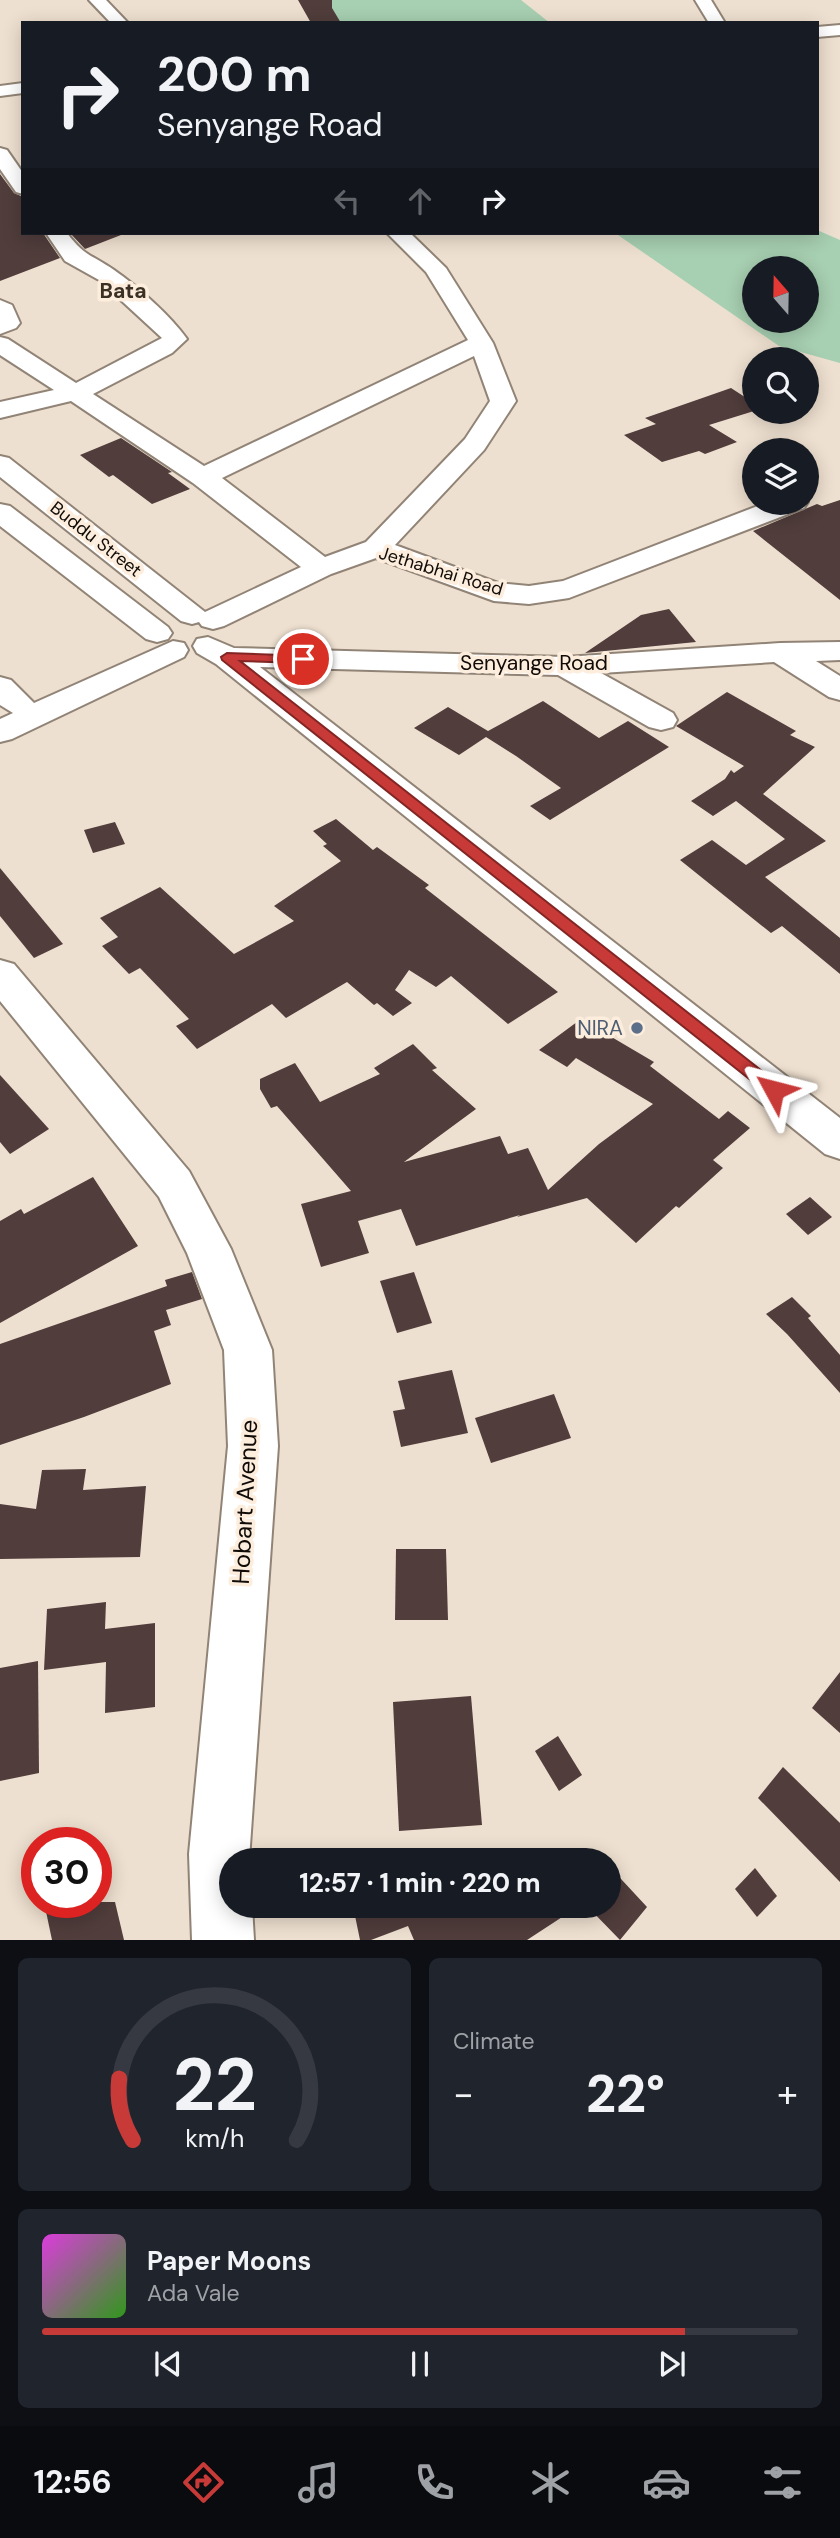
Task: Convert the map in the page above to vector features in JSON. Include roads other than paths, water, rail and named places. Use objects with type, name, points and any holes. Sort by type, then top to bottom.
[{"type":"street","points":[[97,0],[118,21]]},
{"type":"street","points":[[703,0],[716,21]]},
{"type":"street","points":[[819,32],[840,30]]},
{"type":"street","points":[[0,91],[21,88]]},
{"type":"street","points":[[4,145],[21,183]]},
{"type":"street","points":[[0,192],[21,188]]},
{"type":"street","points":[[0,410],[75,393],[164,348],[175,339],[107,275],[73,256],[57,235]]},
{"type":"street","points":[[376,548],[475,444],[503,401],[481,343],[435,268],[400,235]]},
{"type":"street","points":[[0,307],[4,310],[8,323],[0,327]]},
{"type":"street","points":[[203,477],[481,343]]},
{"type":"street","points":[[0,344],[203,477],[321,568]]},
{"type":"street","name":"Buddu Street","points":[[0,464],[189,637]]},
{"type":"street","points":[[0,512],[189,637],[840,1142]]},
{"type":"street","name":"Jethabhai Road","points":[[0,732],[321,568],[376,548],[494,592],[529,595],[569,589],[760,515]]},
{"type":"street","name":"Jethabhai Road","points":[[6,701],[189,637]]},
{"type":"street","name":"Senyange Road","points":[[189,637],[565,666],[780,652],[840,651]]},
{"type":"street","points":[[780,652],[840,690]]},
{"type":"street","points":[[565,666],[661,720]]},
{"type":"street","name":"Hobart Avenue","points":[[0,974],[174,1184],[208,1249],[248,1350],[253,1446],[219,1854],[223,1940]]},
{"type":"place","name":"NIRA","points":[[637,1028]]},
{"type":"district","name":"Bata","points":[[123,291]]}]
